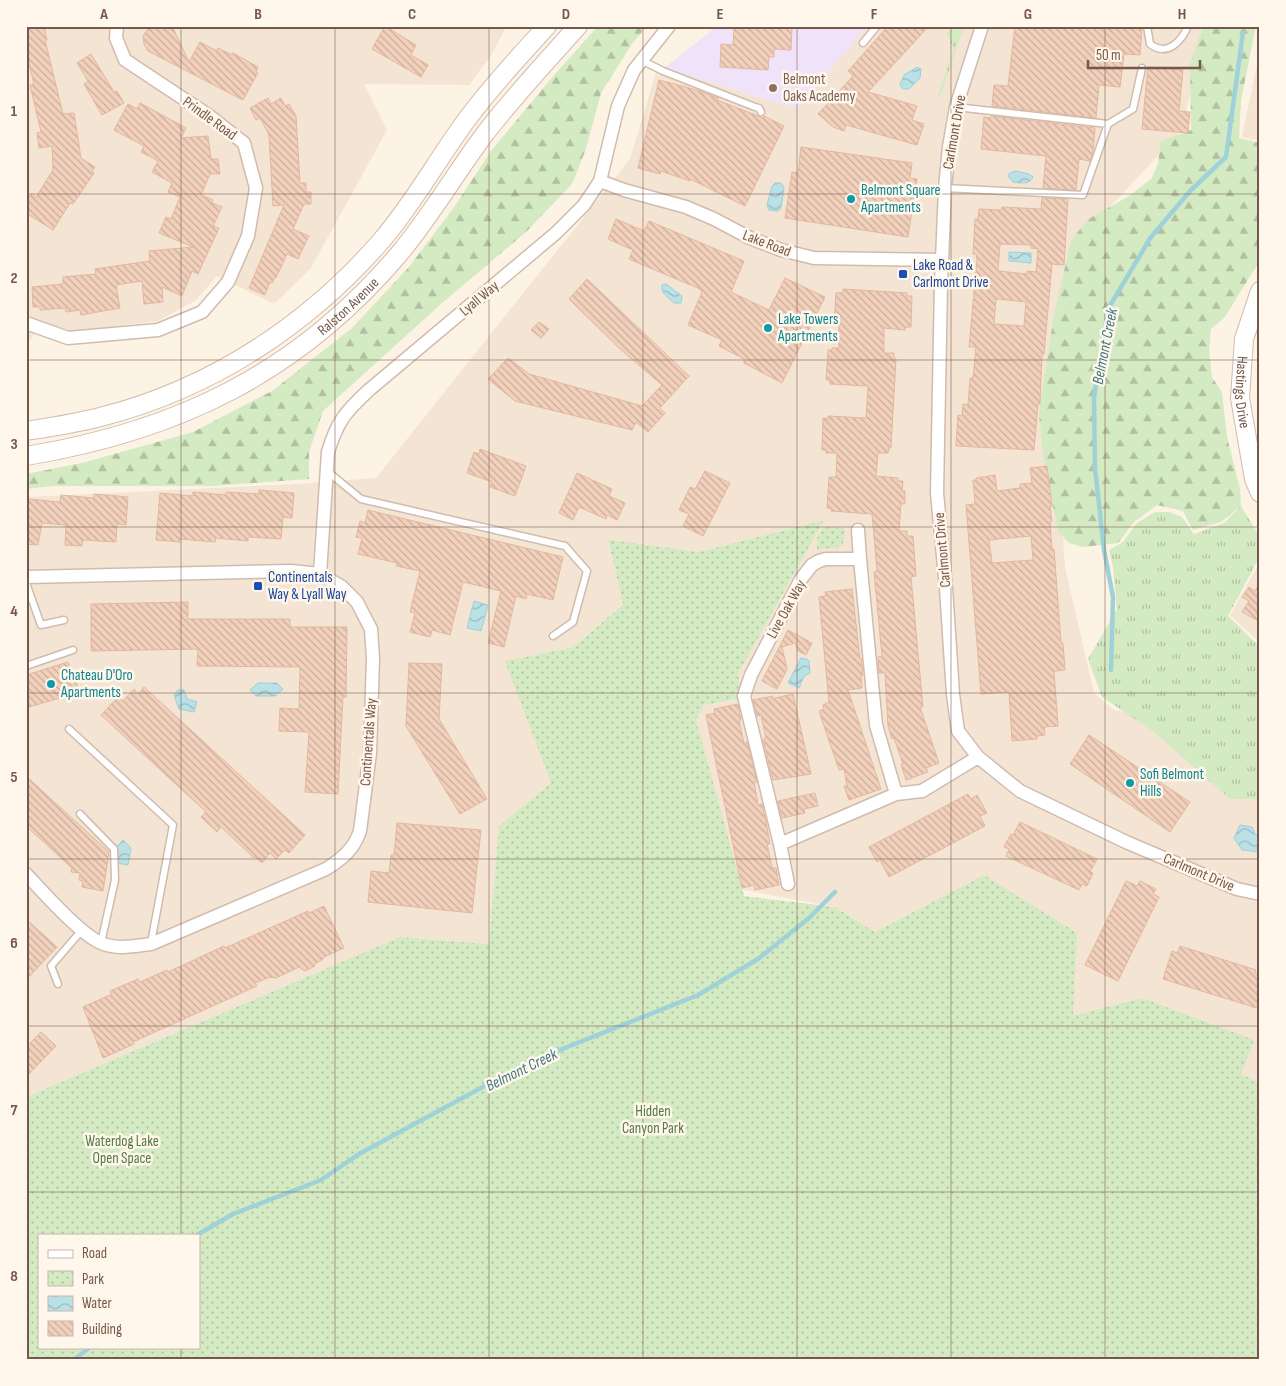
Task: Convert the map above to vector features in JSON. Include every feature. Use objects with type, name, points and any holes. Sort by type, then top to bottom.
[{"type":"main road","name":"Ralston Avenue","points":[[26,431],[104,416],[143,404],[179,390],[214,373],[279,335],[307,313],[359,265],[382,240],[404,211],[468,116],[547,26]]},
{"type":"main road","name":"Ralston Avenue","points":[[26,456],[67,450],[109,440],[184,414],[258,376],[318,334],[347,309],[399,254],[485,134],[578,26]]},
{"type":"main road","name":"Hastings Drive","points":[[1260,291],[1244,339],[1240,398],[1254,480],[1260,493]]},
{"type":"street","name":"Prindle Road","points":[[26,323],[68,338],[158,330],[202,312],[228,282],[248,236],[256,188],[244,143],[208,115],[125,60],[116,38],[117,26]]},
{"type":"street","name":"Lyall Way","points":[[320,574],[328,452],[333,434],[340,420],[350,407],[556,233],[584,205],[600,181],[618,106],[634,70],[668,26]]},
{"type":"street","name":"Carlmont Drive","points":[[982,26],[956,107],[949,147],[942,260],[937,494],[953,694],[958,731],[978,757],[1020,791],[1126,842],[1237,889],[1260,894]]},
{"type":"street","name":"Lake Road","points":[[600,181],[624,190],[686,207],[750,238],[780,250],[814,258],[942,260]]},
{"type":"street","points":[[858,530],[876,725],[896,794]]},
{"type":"street","name":"Live Oak Way","points":[[788,884],[744,696],[748,681],[801,579],[812,565],[826,559],[860,559]]},
{"type":"street","name":"Continentals Way","points":[[26,577],[258,572],[320,574],[342,587],[357,602],[371,629],[373,658],[370,753],[360,831],[357,841],[340,861],[326,869],[151,944],[124,948],[101,943],[82,930],[26,874]]},
{"type":"street","points":[[780,844],[896,794],[922,791],[978,757]]},
{"type":"lane","points":[[863,43],[877,26]]},
{"type":"lane","points":[[1147,26],[1150,44],[1156,48],[1168,48],[1177,43],[1188,26]]},
{"type":"lane","points":[[641,60],[663,71],[755,106],[761,112]]},
{"type":"lane","points":[[956,107],[1108,124],[1133,109],[1142,68]]},
{"type":"lane","points":[[946,188],[1083,195],[1108,124]]},
{"type":"lane","points":[[326,470],[361,499],[565,546],[587,571],[573,622],[553,636]]},
{"type":"lane","points":[[26,583],[41,625],[64,620]]},
{"type":"lane","points":[[26,666],[73,650]]},
{"type":"lane","points":[[69,729],[173,825],[151,944]]},
{"type":"lane","points":[[80,814],[114,849],[116,880],[101,943]]},
{"type":"lane","points":[[58,984],[51,966],[82,930]]},
{"type":"shaded area","points":[[26,26],[507,26],[490,57],[469,85],[364,84],[387,130],[311,268],[274,304],[217,276],[195,301],[158,321],[74,331],[42,323],[26,346]]},
{"type":"shaded area","name":"Belmont Oaks Academy","points":[[717,26],[867,26],[798,109],[664,68]]},
{"type":"shaded area","points":[[867,26],[1207,26],[1181,131],[1081,238],[1052,380],[1065,567],[1094,693],[1114,710],[1156,716],[1260,778],[1260,1083],[1240,1075],[1254,1040],[1072,1016],[1077,934],[984,875],[875,932],[835,907],[738,889],[696,720],[704,705],[737,699],[740,682],[738,674],[824,520],[699,552],[608,541],[623,603],[574,647],[506,661],[551,783],[499,826],[489,944],[400,937],[26,1097],[26,497],[297,484],[376,478],[630,159],[658,66],[798,109]]},
{"type":"shaded area","points":[[1260,50],[1260,141],[1242,137]]},
{"type":"shaded area","points":[[1260,562],[1260,643],[1230,615]]},
{"type":"green space","points":[[598,26],[647,26],[632,44],[601,93],[586,149],[572,184],[527,231],[441,304],[323,411],[309,452],[309,479],[213,486],[54,486],[26,489],[26,474],[82,463],[193,432],[272,391],[352,328],[409,267],[455,206],[491,151]]},
{"type":"green space","points":[[954,26],[964,26],[940,97],[938,95],[954,49],[947,34]]},
{"type":"green space","points":[[1203,26],[1236,26],[1237,29],[1256,26],[1241,100],[1239,138],[1260,143],[1260,260],[1225,317],[1211,329],[1209,349],[1212,377],[1222,392],[1227,437],[1240,489],[1241,506],[1221,522],[1193,530],[1183,511],[1157,505],[1134,522],[1118,543],[1082,547],[1069,543],[1058,531],[1043,455],[1039,413],[1054,315],[1071,241],[1087,220],[1129,196],[1152,178],[1158,163],[1161,141],[1191,130],[1190,65]]},
{"type":"green space","points":[[1241,506],[1260,537],[1260,556],[1228,616],[1260,647],[1260,799],[1230,799],[1154,732],[1102,697],[1088,659],[1117,609],[1113,567],[1109,550],[1123,542],[1137,523],[1155,512],[1169,512],[1182,517],[1194,534],[1224,523]]},
{"type":"green space","name":"Hidden Canyon Park","points":[[824,520],[738,674],[740,682],[737,699],[704,705],[696,720],[744,896],[835,907],[875,932],[984,875],[1077,933],[1073,1016],[1142,998],[1254,1040],[1241,1074],[1260,1083],[1260,1360],[26,1360],[26,1097],[400,937],[489,944],[499,826],[551,783],[505,661],[574,647],[623,604],[608,540],[699,552]]},
{"type":"green space","points":[[824,527],[844,528],[842,545],[835,548],[817,550],[817,538]]},
{"type":"water","points":[[917,67],[921,69],[920,78],[909,89],[903,89],[900,85],[904,75]]},
{"type":"water","points":[[1016,171],[1029,174],[1033,177],[1032,180],[1022,183],[1013,182],[1008,176]]},
{"type":"water","points":[[775,183],[781,183],[784,188],[781,208],[778,211],[769,210],[767,205],[772,186]]},
{"type":"water","points":[[1009,252],[1031,253],[1031,263],[1009,261]]},
{"type":"water","points":[[666,284],[682,296],[681,303],[674,303],[667,297],[662,288],[662,285]]},
{"type":"water","points":[[474,601],[488,605],[481,631],[467,628]]},
{"type":"water","points":[[801,658],[809,661],[810,673],[804,676],[799,688],[788,683]]},
{"type":"water","points":[[258,683],[277,683],[283,689],[275,696],[256,696],[250,690]]},
{"type":"water","points":[[178,690],[184,690],[187,699],[197,702],[194,712],[179,709],[174,695]]},
{"type":"water","points":[[1240,825],[1252,827],[1255,834],[1260,836],[1260,852],[1242,850],[1234,838]]},
{"type":"water","points":[[123,840],[131,848],[128,865],[116,863],[119,853],[115,849]]},
{"type":"building","points":[[26,26],[44,26],[47,40],[45,40],[63,114],[74,113],[81,158],[95,167],[92,171],[94,173],[73,204],[70,203],[53,230],[26,213],[26,202],[31,194],[36,197],[53,170],[52,146],[39,148],[37,133],[41,132],[30,85],[34,84],[26,52]]},
{"type":"building","points":[[150,26],[172,26],[189,62],[200,42],[217,51],[218,48],[232,55],[233,53],[258,67],[256,72],[258,73],[243,100],[148,51],[144,44],[143,36]]},
{"type":"building","points":[[385,26],[416,45],[411,55],[428,65],[421,77],[372,49]]},
{"type":"building","points":[[734,26],[792,28],[791,50],[774,49],[774,57],[769,57],[768,70],[720,67],[721,44],[733,45]]},
{"type":"building","points":[[888,26],[929,26],[868,92],[917,106],[912,120],[924,124],[917,145],[846,125],[844,131],[833,127],[818,114],[853,76],[848,71]]},
{"type":"building","points":[[1015,26],[1142,26],[1140,55],[1124,54],[1120,87],[1099,85],[1096,118],[992,106],[994,85],[1008,86]]},
{"type":"building","points":[[91,54],[114,92],[117,91],[124,103],[102,115],[84,84],[88,81],[77,63]]},
{"type":"building","points":[[1148,67],[1183,70],[1179,111],[1190,112],[1188,133],[1142,129]]},
{"type":"building","points":[[659,80],[697,90],[763,118],[764,116],[784,126],[745,206],[690,179],[690,181],[661,171],[660,174],[638,168]]},
{"type":"building","points":[[268,98],[271,104],[281,98],[285,106],[289,104],[296,116],[300,183],[306,183],[306,192],[311,192],[311,204],[304,204],[293,229],[309,236],[298,259],[287,254],[276,278],[272,283],[270,282],[265,295],[249,288],[284,205],[273,206],[269,135],[260,118],[256,120],[250,108]]},
{"type":"building","points":[[140,103],[186,128],[181,138],[208,136],[211,159],[218,159],[220,174],[210,174],[201,195],[213,200],[212,203],[222,207],[213,226],[219,228],[198,274],[192,271],[182,296],[162,287],[163,302],[144,304],[142,281],[116,285],[120,308],[81,315],[80,310],[66,312],[65,308],[40,310],[40,307],[33,307],[32,287],[63,284],[63,277],[96,274],[95,269],[150,261],[149,251],[193,247],[159,233],[166,217],[171,219],[180,197],[168,192],[172,183],[152,172],[158,161],[141,152],[144,146],[114,130],[128,104],[137,109]]},
{"type":"building","points":[[991,116],[1095,128],[1093,152],[1090,161],[1079,159],[1076,190],[1043,188],[1046,156],[981,149],[984,117],[991,118]]},
{"type":"building","name":"Belmont Square Apartments","points":[[801,147],[912,163],[910,178],[917,179],[908,237],[785,218],[792,172],[798,173]]},
{"type":"building","points":[[1042,198],[1068,199],[1064,265],[1052,264],[1044,354],[1042,354],[1040,404],[1038,403],[1034,450],[956,446],[958,415],[962,416],[963,404],[968,405],[970,378],[973,378],[976,347],[969,347],[977,260],[976,254],[973,254],[975,219],[978,219],[979,209],[1002,210],[1002,207],[1041,209]],"holes":[[[1000,244],[1031,245],[1031,248],[1038,249],[1036,272],[1027,271],[1027,274],[998,271]],[[996,299],[1026,302],[1024,326],[994,324]]]},
{"type":"building","points":[[616,219],[644,231],[649,221],[744,261],[731,292],[769,310],[785,278],[825,297],[782,383],[744,363],[744,359],[719,346],[722,340],[688,325],[702,292],[700,289],[629,259],[633,250],[608,239]]},
{"type":"building","points":[[587,279],[689,376],[660,408],[665,413],[648,432],[636,422],[632,430],[515,401],[488,379],[508,358],[529,374],[642,406],[662,385],[619,348],[569,299]]},
{"type":"building","points":[[843,289],[907,293],[907,296],[912,296],[911,327],[906,327],[905,330],[884,328],[884,353],[894,353],[894,358],[896,359],[891,448],[889,448],[888,453],[878,453],[876,476],[898,478],[898,481],[903,481],[902,491],[905,491],[905,504],[901,504],[899,531],[907,531],[907,536],[913,536],[916,576],[911,577],[923,707],[920,707],[939,763],[926,768],[928,772],[906,780],[901,764],[903,764],[888,726],[885,673],[879,673],[878,657],[882,656],[874,572],[877,571],[872,514],[831,511],[832,509],[827,508],[829,477],[836,477],[837,453],[826,453],[826,450],[822,450],[823,418],[828,419],[828,416],[866,418],[868,386],[830,384],[830,380],[826,380],[828,350],[839,348],[839,323],[834,323],[836,293],[843,293]]},
{"type":"building","points":[[539,322],[549,329],[541,338],[531,330]]},
{"type":"building","points":[[480,449],[526,466],[515,496],[490,487],[492,482],[467,473],[474,452],[479,454]]},
{"type":"building","points":[[1047,466],[1052,506],[1050,506],[1052,521],[1050,522],[1052,550],[1054,549],[1061,643],[1063,643],[1065,670],[1054,671],[1058,726],[1044,727],[1045,735],[1037,736],[1037,739],[1012,741],[1009,692],[981,694],[966,505],[975,504],[973,480],[976,480],[976,478],[995,475],[997,491],[1020,488],[1020,484],[1032,483],[1030,468]],"holes":[[[1031,536],[1033,560],[992,563],[989,540]]]},
{"type":"building","points":[[705,471],[730,483],[703,536],[683,526],[689,514],[679,510],[690,487],[695,489]]},
{"type":"building","points":[[577,473],[612,489],[609,496],[625,503],[617,520],[607,515],[606,519],[579,507],[573,520],[559,513]]},
{"type":"building","points":[[259,490],[294,493],[292,518],[283,517],[281,539],[248,537],[248,541],[216,538],[215,542],[180,539],[180,542],[156,540],[160,493],[193,496],[193,492],[226,495],[226,492],[259,494]]},
{"type":"building","points":[[94,494],[128,497],[126,525],[117,524],[116,542],[83,540],[82,546],[65,545],[66,525],[42,523],[38,545],[26,544],[27,499],[60,502],[61,495],[94,498]]},
{"type":"building","points":[[368,510],[563,557],[553,600],[527,594],[526,599],[516,596],[504,647],[488,643],[501,591],[463,582],[450,635],[432,630],[430,637],[410,632],[415,613],[410,612],[420,571],[396,566],[397,563],[358,554],[362,538],[356,537],[360,521],[365,523]]},
{"type":"building","points":[[1260,582],[1260,622],[1242,612],[1249,601],[1242,597],[1249,587],[1255,591]]},
{"type":"building","points":[[852,589],[863,675],[861,675],[862,688],[848,690],[881,789],[849,800],[844,786],[847,786],[844,769],[839,770],[819,711],[824,709],[823,705],[829,702],[819,597],[826,596],[825,592]]},
{"type":"building","points":[[188,602],[188,619],[290,619],[290,627],[347,627],[346,697],[343,697],[338,794],[305,792],[309,732],[279,731],[280,708],[299,709],[300,667],[197,666],[198,649],[91,651],[91,604]]},
{"type":"building","points":[[788,630],[812,643],[806,655],[798,651],[795,643],[782,647],[787,669],[777,689],[762,681]]},
{"type":"building","name":"Chateau D'Oro Apartments","points":[[68,662],[80,692],[26,708],[26,675]]},
{"type":"building","points":[[409,663],[442,664],[439,719],[487,799],[460,814],[406,726]]},
{"type":"building","points":[[144,687],[305,835],[289,853],[285,850],[276,859],[270,853],[262,863],[254,858],[221,827],[217,832],[201,817],[206,812],[101,715],[118,697],[123,701],[134,689],[138,694]]},
{"type":"building","points":[[793,694],[811,774],[773,780],[763,739],[766,738],[761,715],[757,716],[753,700],[773,696],[771,699]]},
{"type":"building","points":[[738,704],[744,743],[747,742],[757,782],[754,782],[758,805],[762,804],[766,822],[770,844],[767,844],[772,868],[776,868],[779,885],[755,890],[754,885],[742,888],[706,715],[715,713],[714,709]]},
{"type":"building","name":"Sofi Belmont Hills","points":[[1089,735],[1190,802],[1170,832],[1070,764]]},
{"type":"building","points":[[26,776],[109,852],[103,891],[82,887],[83,881],[79,880],[80,873],[71,872],[72,868],[26,826]]},
{"type":"building","points":[[815,793],[818,806],[804,809],[805,813],[782,818],[778,801]]},
{"type":"building","points":[[968,794],[971,799],[977,795],[987,813],[980,816],[985,826],[889,877],[880,860],[877,862],[869,847]]},
{"type":"building","points":[[1020,822],[1097,859],[1090,872],[1093,873],[1087,886],[1082,884],[1079,890],[1006,856],[1009,849],[1004,847]]},
{"type":"building","points":[[397,823],[481,830],[472,913],[368,902],[371,871],[389,873],[391,855],[394,855]]},
{"type":"building","points":[[1126,881],[1137,886],[1140,881],[1156,889],[1153,894],[1159,897],[1118,981],[1085,965]]},
{"type":"building","points":[[324,906],[344,948],[324,957],[314,964],[315,966],[305,971],[299,967],[276,978],[270,977],[255,983],[257,986],[133,1042],[134,1044],[103,1058],[83,1007],[112,994],[110,991],[138,979],[140,982],[167,970],[168,972],[224,946],[225,948],[308,911],[309,913]]},
{"type":"building","points":[[26,919],[57,947],[26,980]]},
{"type":"building","points":[[1180,946],[1256,970],[1255,973],[1260,975],[1260,1009],[1163,979],[1172,951],[1177,953]]},
{"type":"building","points":[[41,1032],[56,1046],[26,1077],[26,1047]]},
{"type":"waterway","name":"Belmont Creek","points":[[1111,670],[1113,597],[1104,550],[1095,468],[1094,397],[1108,309],[1151,237],[1190,191],[1226,157],[1243,32]]},
{"type":"waterway","name":"Belmont Creek","points":[[199,1234],[233,1214],[321,1180],[359,1154],[527,1063],[698,995],[758,959],[809,918],[835,892]]},
{"type":"waterway","name":"Belmont Creek","points":[[74,1360],[89,1348]]},
{"type":"place","name":"Belmont Oaks Academy","points":[[773,88]]},
{"type":"place","name":"Belmont Square Apartments","points":[[851,199]]},
{"type":"place","name":"Lake Road & Carlmont Drive","points":[[903,274]]},
{"type":"place","name":"Lake Towers Apartments","points":[[768,328]]},
{"type":"place","name":"Continentals Way & Lyall Way","points":[[258,586]]},
{"type":"place","name":"Chateau D'Oro Apartments","points":[[51,684]]},
{"type":"place","name":"Sofi Belmont Hills","points":[[1130,783]]},
{"type":"park label","name":"Waterdog Lake Open Space","points":[[122,1150]]}]
